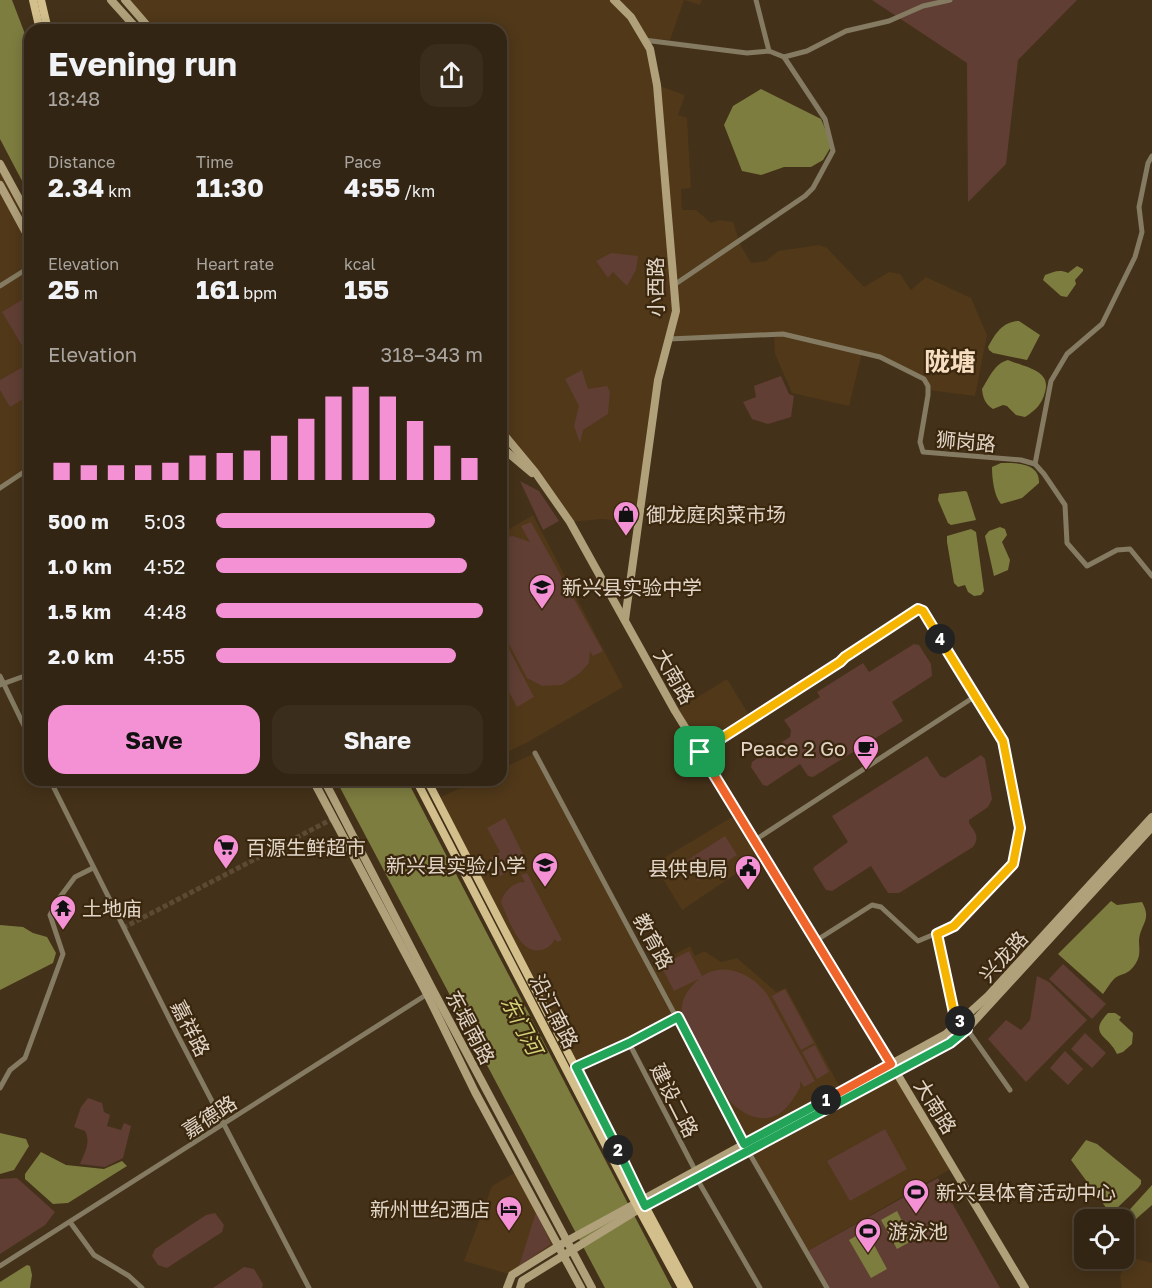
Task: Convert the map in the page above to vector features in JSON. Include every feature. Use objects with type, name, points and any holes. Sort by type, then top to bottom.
[{"type":"main road","points":[[33,0],[39,24]]},
{"type":"main road","points":[[41,0],[47,24]]},
{"type":"main road","points":[[111,0],[133,24]]},
{"type":"main road","points":[[125,0],[146,24]]},
{"type":"main road","name":"小西路","points":[[614,0],[631,17],[650,49],[657,85],[676,311],[658,380],[625,620]]},
{"type":"main road","points":[[0,164],[24,208]]},
{"type":"main road","points":[[0,185],[24,229]]},
{"type":"main road","name":"大南路","points":[[507,438],[541,480],[570,522],[654,676],[817,940],[1025,1288]]},
{"type":"main road","name":"大南路","points":[[507,455],[541,480]]},
{"type":"main road","name":"东堤南路","points":[[316,786],[592,1288]]},
{"type":"main road","name":"东堤南路","points":[[327,786],[430,992],[475,1092],[581,1288]]},
{"type":"main road","name":"沿江南路","points":[[419,786],[682,1288]]},
{"type":"main road","name":"沿江南路","points":[[430,786],[576,1067],[638,1205],[689,1288]]},
{"type":"main road","name":"兴龙路","points":[[638,1205],[950,1043],[988,996],[1152,817]]},
{"type":"main road","name":"兴龙路","points":[[746,1148],[891,1064],[964,1026],[1152,827]]},
{"type":"main road","points":[[507,1288],[512,1275],[567,1241],[638,1205]]},
{"type":"main road","points":[[520,1288],[522,1281],[638,1205]]},
{"type":"street","points":[[756,0],[769,51]]},
{"type":"street","points":[[784,57],[807,51],[846,31],[890,21],[923,6],[950,0]]},
{"type":"street","points":[[644,40],[747,53],[769,51],[784,57],[825,119],[833,151],[813,188],[805,196],[674,285]]},
{"type":"street","points":[[1152,156],[1148,163],[1139,207],[1142,232],[1135,257],[1102,324],[1067,354],[1052,381],[1035,464],[1065,505],[1067,543],[1087,566],[1117,550],[1130,549],[1152,576]]},
{"type":"street","points":[[0,286],[24,271]]},
{"type":"street","name":"狮岗路","points":[[669,339],[783,334],[880,357],[924,379],[928,386],[920,442],[923,452],[1021,460],[1035,464]]},
{"type":"street","points":[[507,449],[515,447]]},
{"type":"street","points":[[0,488],[24,472]]},
{"type":"street","points":[[700,752],[921,609],[1003,741],[1020,828],[1013,864],[954,926],[937,934],[915,940],[881,907],[872,905],[817,940]]},
{"type":"street","points":[[0,676],[24,726]]},
{"type":"street","points":[[2,684],[24,676]]},
{"type":"street","points":[[755,840],[974,697]]},
{"type":"street","name":"教育路","points":[[535,753],[746,1148],[826,1288]]},
{"type":"street","name":"嘉祥路","points":[[53,786],[223,1124],[309,1288]]},
{"type":"street","points":[[0,1088],[10,1070],[26,1058],[63,954],[50,915],[57,901],[75,877],[93,868]]},
{"type":"street","points":[[937,934],[954,1013],[1010,1090]]},
{"type":"street","name":"嘉德路","points":[[0,1266],[430,992]]},
{"type":"street","points":[[576,1067],[678,1017]]},
{"type":"street","name":"建设二路","points":[[629,1043],[696,1174],[760,1288]]},
{"type":"street","points":[[70,1222],[94,1256],[129,1276],[142,1288]]},
{"type":"shaded area","points":[[126,0],[684,0],[670,40],[648,39],[657,85],[685,95],[678,115],[687,118],[691,188],[681,189],[682,210],[696,210],[711,223],[719,220],[733,222],[740,244],[751,263],[766,261],[778,251],[819,245],[827,248],[864,287],[889,272],[900,274],[911,290],[926,277],[971,298],[987,335],[975,396],[928,390],[924,379],[881,357],[862,353],[849,406],[792,393],[775,354],[774,335],[669,339],[658,380],[638,523],[602,519],[570,522],[507,439],[507,24],[146,24]]},
{"type":"shaded area","points":[[684,0],[702,0],[700,5]]},
{"type":"shaded area","points":[[872,0],[1077,0],[1018,60],[1006,164],[968,202],[967,63]]},
{"type":"shaded area","points":[[0,164],[24,208],[24,472],[0,488]]},
{"type":"shaded area","points":[[611,253],[638,256],[636,270],[627,286],[613,272],[608,278],[596,261]]},
{"type":"shaded area","points":[[24,299],[24,349],[2,312]]},
{"type":"shaded area","points":[[24,366],[24,399],[10,407],[0,390],[0,380]]},
{"type":"shaded area","points":[[582,370],[588,389],[607,386],[610,392],[608,414],[583,430],[580,443],[574,426],[579,406],[565,379]]},
{"type":"shaded area","points":[[781,376],[789,394],[794,396],[791,417],[768,424],[752,419],[743,402],[756,397],[754,386]]},
{"type":"shaded area","points":[[520,481],[539,491],[559,521],[543,530]]},
{"type":"shaded area","name":"新兴县实验中学","points":[[533,515],[623,687],[507,752],[507,530]]},
{"type":"shaded area","points":[[531,522],[603,651],[593,656],[590,651],[589,663],[580,673],[562,685],[542,686],[527,678],[507,640],[507,537],[513,536],[530,542],[521,526]]},
{"type":"shaded area","points":[[914,644],[919,645],[931,664],[932,676],[892,702],[903,721],[813,777],[808,776],[800,764],[767,786],[763,785],[751,767],[752,762],[790,737],[791,730],[784,720],[820,697],[817,692],[863,663],[869,672]]},
{"type":"shaded area","points":[[507,645],[534,697],[517,707],[507,688]]},
{"type":"shaded area","points":[[727,679],[749,715],[698,749],[675,711]]},
{"type":"shaded area","points":[[535,753],[651,967],[690,946],[695,956],[704,951],[721,962],[737,958],[776,992],[786,988],[849,1104],[901,1076],[954,1167],[806,1252],[678,1017],[576,1067],[437,799],[464,786],[507,786],[507,766]]},
{"type":"shaded area","points":[[981,755],[985,759],[992,799],[988,807],[969,820],[976,837],[973,847],[899,893],[888,893],[871,866],[832,891],[826,890],[813,869],[848,842],[832,816],[927,756],[940,776],[945,778]]},
{"type":"shaded area","points":[[739,813],[764,855],[682,910],[654,864]]},
{"type":"shaded area","points":[[505,818],[527,862],[500,876],[491,857],[500,852],[487,828]]},
{"type":"shaded area","points":[[725,836],[737,855],[698,881],[686,861]]},
{"type":"shaded area","points":[[527,873],[562,940],[557,942],[555,939],[546,949],[533,950],[521,942],[501,903],[509,888],[517,883],[525,882],[521,875]]},
{"type":"shaded area","points":[[689,951],[702,976],[720,970],[729,970],[746,976],[761,987],[815,1081],[804,1087],[800,1081],[800,1088],[788,1106],[776,1115],[768,1118],[754,1117],[740,1110],[729,1100],[682,1014],[682,1004],[686,995],[699,979],[674,991],[661,966]]},
{"type":"shaded area","points":[[1063,964],[1106,1004],[1092,1019],[1049,979]]},
{"type":"shaded area","points":[[1037,976],[1049,982],[1087,1020],[1026,1082],[988,1039],[1006,1020],[1021,1030],[1030,1020]]},
{"type":"shaded area","points":[[785,989],[814,1043],[801,1050],[772,996]]},
{"type":"shaded area","points":[[1085,1033],[1106,1053],[1092,1068],[1071,1049]]},
{"type":"shaded area","points":[[815,1045],[829,1072],[817,1079],[802,1052]]},
{"type":"shaded area","points":[[1065,1051],[1083,1069],[1068,1085],[1050,1068]]},
{"type":"shaded area","points":[[88,1098],[102,1103],[104,1112],[110,1115],[107,1126],[121,1130],[124,1123],[131,1126],[123,1158],[105,1167],[80,1164],[87,1147],[87,1135],[85,1131],[74,1127],[81,1107]]},
{"type":"shaded area","points":[[885,1129],[907,1169],[850,1201],[827,1161]]},
{"type":"shaded area","points":[[518,1171],[558,1246],[512,1275],[464,1261],[492,1186]]},
{"type":"shaded area","points":[[17,1178],[55,1212],[45,1225],[0,1254],[0,1179]]},
{"type":"shaded area","name":"新兴县体育活动中心","points":[[938,1178],[1000,1288],[826,1288],[806,1252]]},
{"type":"shaded area","points":[[536,1212],[551,1244],[519,1266]]},
{"type":"shaded area","points":[[215,1213],[224,1225],[222,1232],[167,1268],[158,1265],[152,1256],[155,1249],[206,1215]]},
{"type":"shaded area","points":[[1134,1258],[1152,1263],[1152,1288],[1122,1288],[1120,1277],[1122,1269],[1134,1269]]},
{"type":"shaded area","points":[[244,1267],[254,1269],[263,1284],[262,1288],[213,1288]]},
{"type":"water","points":[[0,0],[12,0],[24,31],[24,185],[0,139]]},
{"type":"water","points":[[761,89],[821,119],[832,145],[823,160],[811,167],[784,167],[761,175],[742,171],[724,125],[733,106]]},
{"type":"water","points":[[1077,266],[1083,271],[1075,280],[1076,284],[1067,297],[1061,296],[1043,280],[1045,275],[1059,271],[1068,273]]},
{"type":"water","points":[[1019,321],[1040,335],[1027,360],[993,353],[989,350],[988,347],[1000,329]]},
{"type":"water","points":[[1008,360],[1035,370],[1041,374],[1046,385],[1042,400],[1025,417],[1016,415],[1003,405],[993,409],[984,398],[982,389],[990,376],[999,364]]},
{"type":"water","points":[[1001,463],[1031,467],[1038,476],[1039,483],[1022,498],[1001,504],[995,492],[992,467]]},
{"type":"water","points":[[965,491],[976,520],[951,525],[938,500],[939,494]]},
{"type":"water","points":[[1000,527],[1005,529],[1007,535],[1002,542],[1010,560],[1008,570],[994,576],[985,536],[989,531]]},
{"type":"water","points":[[971,529],[976,532],[984,591],[981,595],[974,596],[968,592],[965,585],[958,587],[954,583],[947,542],[947,536]]},
{"type":"water","name":"东门河","points":[[339,786],[410,786],[672,1288],[605,1288]]},
{"type":"water","points":[[1111,901],[1117,905],[1142,902],[1146,917],[1140,934],[1139,955],[1136,963],[1130,970],[1114,979],[1103,994],[1058,954]]},
{"type":"water","points":[[0,925],[23,927],[47,937],[56,953],[53,963],[0,990]]},
{"type":"water","points":[[1108,1013],[1115,1013],[1121,1017],[1119,1020],[1133,1033],[1132,1044],[1117,1054],[1100,1031],[1099,1026]]},
{"type":"water","points":[[0,1133],[26,1139],[29,1146],[14,1170],[0,1174]]},
{"type":"water","points":[[1086,1140],[1097,1144],[1141,1180],[1141,1184],[1116,1209],[1107,1209],[1071,1160]]},
{"type":"water","points":[[41,1152],[66,1165],[104,1169],[122,1161],[127,1166],[68,1203],[53,1204],[25,1179],[25,1174]]},
{"type":"water","points":[[1152,1185],[1152,1205],[1134,1221],[1134,1209],[1130,1209]]},
{"type":"water","points":[[897,1211],[910,1237],[908,1243],[897,1249],[881,1220]]},
{"type":"water","name":"游泳池","points":[[866,1230],[887,1269],[871,1278],[849,1240]]},
{"type":"water","points":[[27,1265],[30,1266],[32,1275],[30,1288],[0,1288],[0,1282]]},
{"type":"tunnel","points":[[123,928],[334,818]]},
{"type":"place","name":"御龙庭肉菜市场","points":[[626,537]]},
{"type":"place","name":"新兴县实验中学","points":[[542,610]]},
{"type":"place","name":"Peace 2 Go","points":[[866,771]]},
{"type":"place","name":"百源生鲜超市","points":[[226,870]]},
{"type":"place","name":"新兴县实验小学","points":[[545,888]]},
{"type":"place","name":"县供电局","points":[[748,891]]},
{"type":"place","name":"土地庙","points":[[63,931]]},
{"type":"place","name":"新兴县体育活动中心","points":[[916,1215]]},
{"type":"place","name":"新州世纪酒店","points":[[509,1232]]},
{"type":"place","name":"游泳池","points":[[868,1254]]},
{"type":"district","name":"陇塘","points":[[950,361]]},
{"type":"route","points":[[921,609],[1003,741],[1020,828],[1013,864],[954,926],[937,934],[954,1013],[967,1029],[950,1043],[896,1073],[645,1206],[576,1067],[678,1017],[744,1144],[891,1064],[700,752],[921,609]]}]
